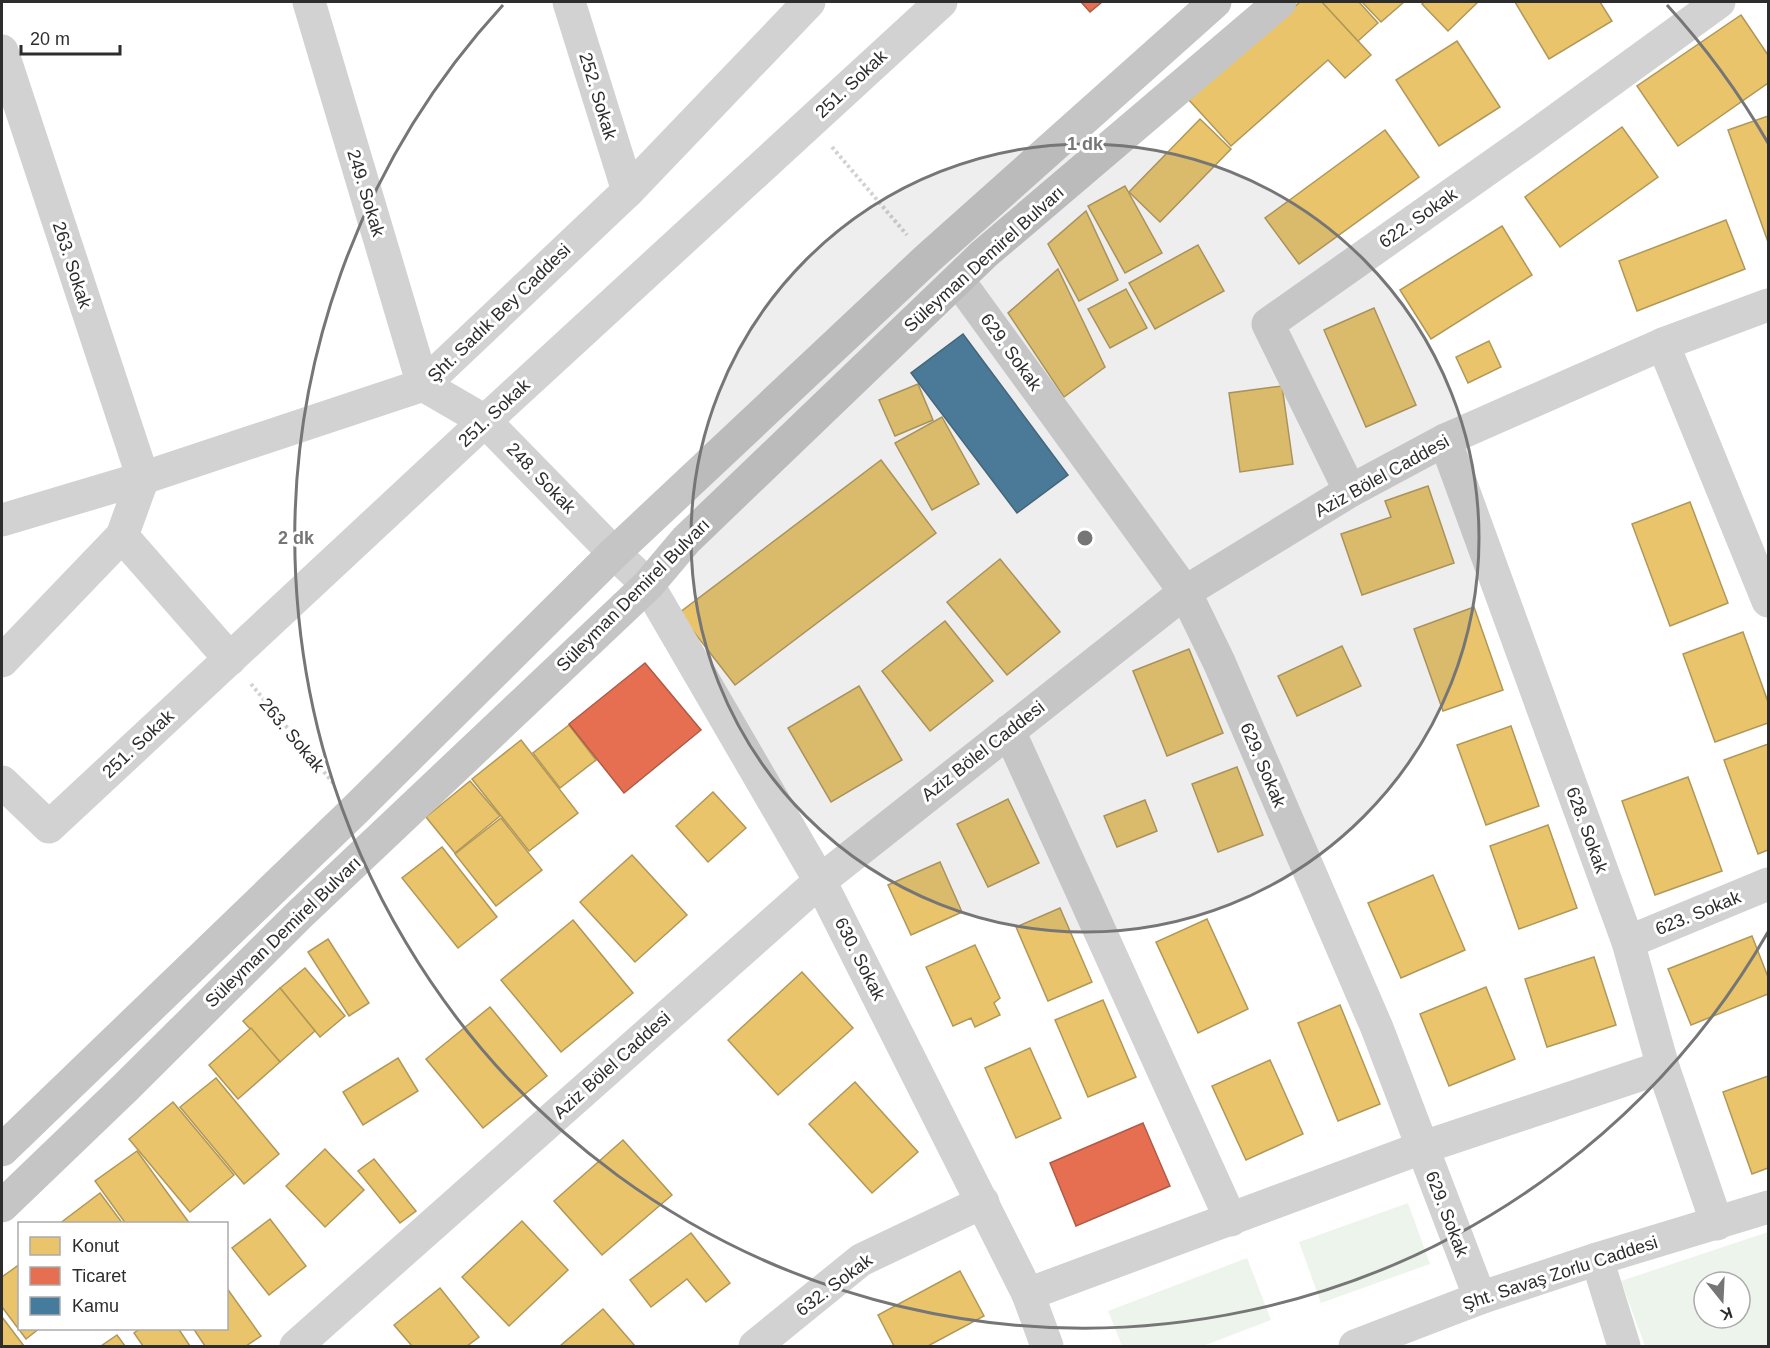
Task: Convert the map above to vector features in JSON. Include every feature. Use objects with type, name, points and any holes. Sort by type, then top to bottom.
[{"type":"main road","name":"Süleyman Demirel Bulvarı","points":[[2,1150],[355,810],[614,554],[927,259],[1215,2]]},
{"type":"main road","name":"Süleyman Demirel Bulvarı","points":[[2,1206],[299,915],[648,585],[686,540],[984,254],[1280,2]]},
{"type":"street","name":"249. Sokak","points":[[309,2],[423,385]]},
{"type":"street","name":"252. Sokak","points":[[569,2],[628,190]]},
{"type":"street","name":"Şht. Sadık Bey Caddesi","points":[[2,520],[143,478],[423,385],[628,190],[809,2]]},
{"type":"street","name":"251. Sokak","points":[[2,782],[49,827],[485,421],[941,2]]},
{"type":"street","name":"622. Sokak","points":[[1350,491],[1268,324],[1529,140],[1719,2]]},
{"type":"street","name":"263. Sokak","points":[[2,51],[143,478]]},
{"type":"street","name":"629. Sokak","points":[[958,280],[1185,592],[1219,662],[1377,1028],[1480,1298]]},
{"type":"street","name":"Aziz Bölel Caddesi","points":[[296,1347],[820,881],[1185,592],[1350,491],[1445,440],[1663,344],[1768,305]]},
{"type":"street","points":[[1663,344],[1768,601]]},
{"type":"street","name":"248. Sokak","points":[[423,385],[485,421],[614,554],[648,585]]},
{"type":"street","name":"628. Sokak","points":[[1445,440],[1628,942],[1664,1067],[1717,1224]]},
{"type":"street","points":[[2,661],[122,536],[143,478]]},
{"type":"street","points":[[122,536],[230,659]]},
{"type":"street","name":"630. Sokak","points":[[648,585],[820,881],[1028,1294],[1047,1347]]},
{"type":"street","points":[[1009,730],[1231,1220]]},
{"type":"street","name":"623. Sokak","points":[[1628,942],[1768,884]]},
{"type":"street","points":[[1028,1294],[1421,1148],[1664,1067]]},
{"type":"street","name":"632. Sokak","points":[[755,1347],[861,1260],[983,1202]]},
{"type":"street","name":"Şht. Savaş Zorlu Caddesi","points":[[1355,1347],[1480,1298],[1597,1259],[1768,1207]]},
{"type":"street","points":[[1597,1259],[1624,1347]]},
{"type":"path","points":[[810,122],[927,259]]},
{"type":"path","name":"263. Sokak","points":[[230,659],[355,810]]},
{"type":"shaded area","points":[[1408,1203],[1430,1264],[1321,1303],[1299,1242]]},
{"type":"shaded area","points":[[1768,1232],[1768,1346],[1645,1346],[1621,1281]]},
{"type":"shaded area","points":[[1247,1258],[1271,1320],[1203,1346],[1122,1346],[1108,1311]]},
{"type":"building: Konut","points":[[1300,2],[1322,2],[1371,55],[1345,78],[1328,60],[1231,146],[1189,100]]},
{"type":"building: Konut","points":[[1322,2],[1359,2],[1378,23],[1358,41]]},
{"type":"building: Konut","points":[[1362,2],[1404,2],[1381,22]]},
{"type":"building: Konut","points":[[1424,2],[1478,2],[1448,31],[1422,4]]},
{"type":"building: Konut","points":[[1515,2],[1600,2],[1612,21],[1549,59]]},
{"type":"building: Konut","points":[[1741,15],[1768,55],[1768,83],[1678,146],[1637,86]]},
{"type":"building: Konut","points":[[1457,41],[1500,107],[1439,146],[1396,80]]},
{"type":"building: Konut","points":[[1768,116],[1768,242],[1728,130]]},
{"type":"building: Konut","points":[[1200,119],[1231,149],[1160,222],[1129,192]]},
{"type":"building: Konut","points":[[1622,127],[1658,177],[1560,247],[1525,197]]},
{"type":"building: Konut","points":[[1385,130],[1419,177],[1299,264],[1265,218]]},
{"type":"building: Konut","points":[[1125,186],[1162,253],[1125,273],[1088,206]]},
{"type":"building: Konut","points":[[1086,211],[1118,280],[1079,301],[1048,244]]},
{"type":"building: Konut","points":[[1726,220],[1745,269],[1637,311],[1619,261]]},
{"type":"building: Konut","points":[[1502,226],[1532,275],[1431,339],[1400,290]]},
{"type":"building: Konut","points":[[1198,245],[1224,291],[1155,329],[1129,283]]},
{"type":"building: Konut","points":[[1058,269],[1105,367],[1064,397],[1008,313]]},
{"type":"building: Konut","points":[[1126,289],[1147,328],[1110,348],[1088,309]]},
{"type":"building: Konut","points":[[1374,308],[1416,405],[1366,427],[1324,330]]},
{"type":"building: Konut","points":[[1489,341],[1501,367],[1468,383],[1456,357]]},
{"type":"building: Konut","points":[[918,384],[933,420],[895,436],[879,400]]},
{"type":"building: Konut","points":[[1282,386],[1293,464],[1240,472],[1229,393]]},
{"type":"building: Konut","points":[[942,417],[979,484],[932,510],[895,443]]},
{"type":"building: Konut","points":[[881,460],[936,533],[735,685],[679,613]]},
{"type":"building: Konut","points":[[1428,486],[1454,563],[1362,595],[1341,534],[1391,517],[1385,501]]},
{"type":"building: Konut","points":[[1690,502],[1728,603],[1670,626],[1632,524]]},
{"type":"building: Konut","points":[[1000,559],[1060,632],[1007,675],[947,602]]},
{"type":"building: Konut","points":[[1474,607],[1503,690],[1443,711],[1414,629]]},
{"type":"building: Konut","points":[[945,621],[993,681],[930,731],[882,671]]},
{"type":"building: Konut","points":[[1743,632],[1768,702],[1768,723],[1715,742],[1683,654]]},
{"type":"building: Konut","points":[[1342,646],[1361,686],[1297,716],[1278,676]]},
{"type":"building: Konut","points":[[1189,649],[1223,733],[1167,756],[1133,671]]},
{"type":"building: Konut","points":[[859,686],[902,760],[831,802],[788,728]]},
{"type":"building: Konut","points":[[569,725],[596,760],[560,788],[533,753]]},
{"type":"building: Konut","points":[[1511,726],[1539,806],[1486,825],[1457,745]]},
{"type":"building: Konut","points":[[521,740],[578,813],[529,851],[472,779]]},
{"type":"building: Konut","points":[[1768,744],[1768,850],[1758,854],[1724,760]]},
{"type":"building: Konut","points":[[1237,767],[1263,835],[1218,852],[1192,784]]},
{"type":"building: Konut","points":[[1688,777],[1722,871],[1655,895],[1622,801]]},
{"type":"building: Konut","points":[[470,781],[500,816],[455,853],[426,817]]},
{"type":"building: Konut","points":[[713,792],[746,828],[708,862],[676,826]]},
{"type":"building: Konut","points":[[1008,799],[1039,863],[988,887],[957,824]]},
{"type":"building: Konut","points":[[1145,800],[1157,831],[1117,847],[1104,816]]},
{"type":"building: Konut","points":[[501,818],[542,870],[496,906],[455,854]]},
{"type":"building: Konut","points":[[1548,825],[1577,908],[1519,929],[1490,846]]},
{"type":"building: Konut","points":[[442,847],[497,917],[458,948],[402,878]]},
{"type":"building: Konut","points":[[632,855],[687,915],[635,962],[580,902]]},
{"type":"building: Konut","points":[[940,862],[962,912],[911,935],[888,885]]},
{"type":"building: Konut","points":[[1433,875],[1465,950],[1401,978],[1368,903]]},
{"type":"building: Konut","points":[[1060,908],[1092,982],[1048,1001],[1016,927]]},
{"type":"building: Konut","points":[[1207,919],[1248,1009],[1198,1033],[1156,942]]},
{"type":"building: Konut","points":[[573,920],[633,993],[561,1052],[501,980]]},
{"type":"building: Konut","points":[[1752,936],[1768,977],[1768,994],[1691,1025],[1668,969]]},
{"type":"building: Konut","points":[[328,939],[369,1003],[349,1016],[308,952]]},
{"type":"building: Konut","points":[[975,945],[1000,998],[994,1003],[1000,1015],[975,1027],[971,1018],[953,1026],[926,967]]},
{"type":"building: Konut","points":[[1594,957],[1616,1025],[1547,1047],[1525,979]]},
{"type":"building: Konut","points":[[305,968],[345,1016],[320,1037],[280,988]]},
{"type":"building: Konut","points":[[802,972],[853,1028],[778,1095],[728,1040]]},
{"type":"building: Konut","points":[[1486,987],[1515,1059],[1449,1086],[1420,1014]]},
{"type":"building: Konut","points":[[280,988],[315,1031],[280,1062],[243,1021]]},
{"type":"building: Konut","points":[[1103,1000],[1136,1077],[1088,1097],[1055,1020]]},
{"type":"building: Konut","points":[[1340,1005],[1380,1104],[1338,1121],[1298,1023]]},
{"type":"building: Konut","points":[[490,1007],[547,1076],[483,1128],[426,1059]]},
{"type":"building: Konut","points":[[251,1028],[280,1062],[238,1099],[209,1065]]},
{"type":"building: Konut","points":[[1030,1048],[1061,1118],[1016,1138],[985,1068]]},
{"type":"building: Konut","points":[[398,1058],[418,1091],[363,1125],[343,1092]]},
{"type":"building: Konut","points":[[1270,1060],[1303,1134],[1246,1160],[1212,1086]]},
{"type":"building: Konut","points":[[1768,1076],[1768,1168],[1752,1174],[1723,1092]]},
{"type":"building: Konut","points":[[216,1078],[279,1154],[244,1184],[180,1107]]},
{"type":"building: Konut","points":[[855,1082],[918,1152],[872,1193],[809,1124]]},
{"type":"building: Konut","points":[[173,1102],[234,1175],[190,1212],[129,1139]]},
{"type":"building: Konut","points":[[623,1140],[672,1195],[602,1255],[554,1201]]},
{"type":"building: Konut","points":[[325,1149],[364,1190],[325,1227],[286,1186]]},
{"type":"building: Konut","points":[[137,1151],[189,1222],[125,1222],[95,1181]]},
{"type":"building: Konut","points":[[374,1159],[416,1211],[400,1223],[358,1171]]},
{"type":"building: Konut","points":[[100,1193],[122,1222],[62,1222]]},
{"type":"building: Konut","points":[[270,1219],[306,1266],[269,1295],[232,1248]]},
{"type":"building: Konut","points":[[522,1221],[568,1270],[509,1326],[462,1277]]},
{"type":"building: Konut","points":[[691,1233],[730,1283],[706,1302],[687,1279],[651,1307],[630,1280]]},
{"type":"building: Konut","points":[[18,1265],[18,1328],[2,1307],[2,1277]]},
{"type":"building: Konut","points":[[960,1271],[984,1316],[928,1346],[894,1346],[878,1315]]},
{"type":"building: Konut","points":[[440,1288],[479,1337],[467,1346],[412,1346],[394,1325]]},
{"type":"building: Konut","points":[[228,1290],[261,1336],[246,1346],[205,1346],[194,1330],[228,1330]]},
{"type":"building: Konut","points":[[603,1309],[635,1346],[560,1346]]},
{"type":"building: Konut","points":[[2,1317],[24,1346],[2,1346]]},
{"type":"building: Konut","points":[[19,1330],[37,1330],[26,1339]]},
{"type":"building: Konut","points":[[138,1330],[179,1330],[190,1346],[143,1346],[134,1333]]},
{"type":"building: Konut","points":[[117,1335],[125,1346],[101,1346]]},
{"type":"building: Ticaret","points":[[1081,2],[1102,2],[1090,12]]},
{"type":"building: Ticaret","points":[[645,663],[701,730],[624,793],[569,724]]},
{"type":"building: Ticaret","points":[[1143,1123],[1170,1186],[1076,1226],[1050,1163]]},
{"type":"building: Kamu","points":[[963,334],[1068,475],[1017,513],[911,373]]}]
